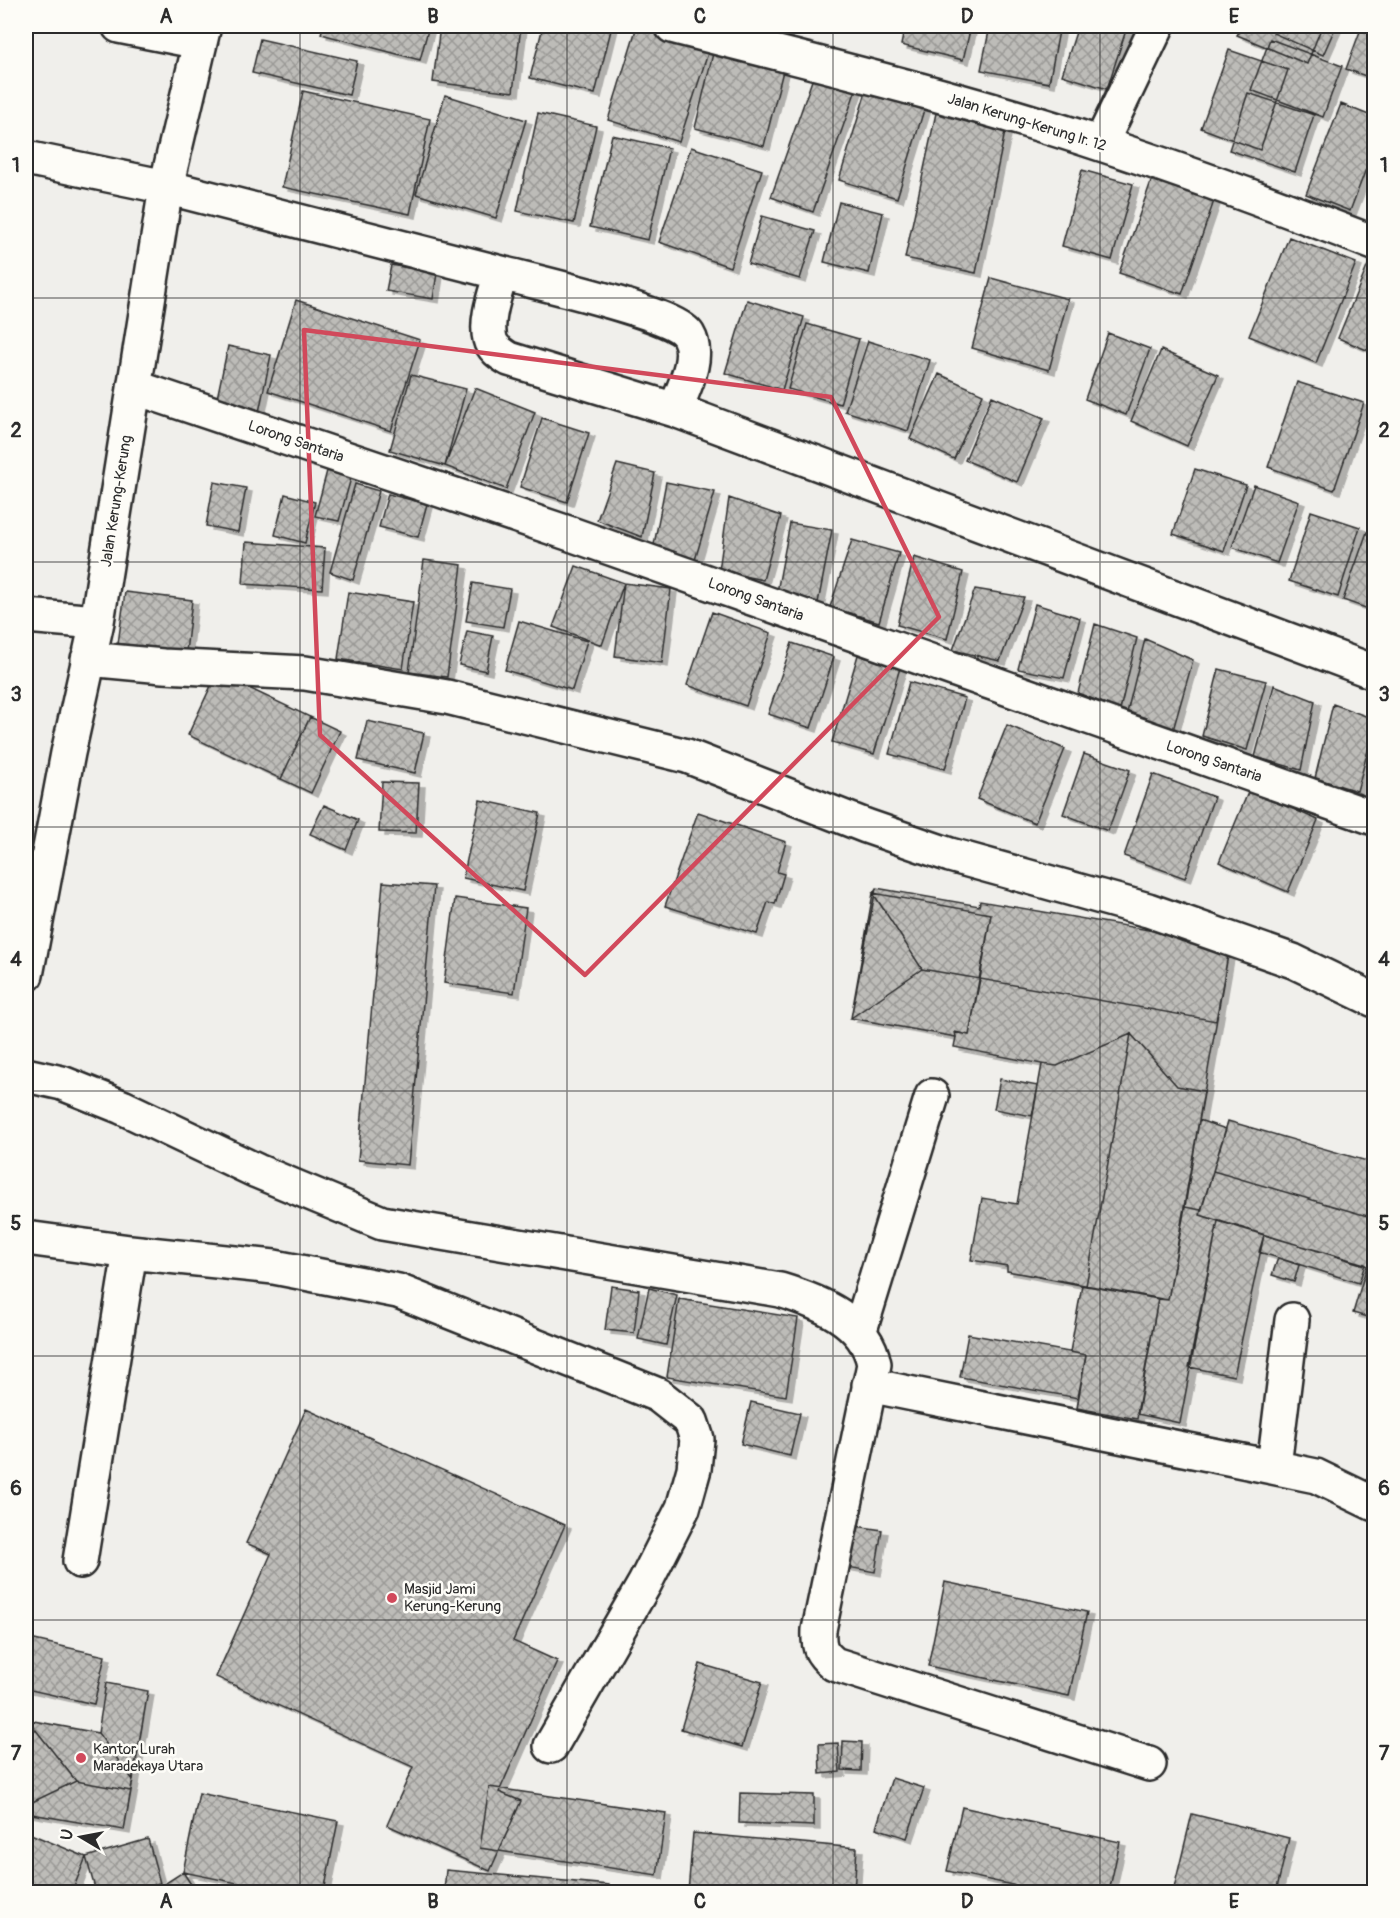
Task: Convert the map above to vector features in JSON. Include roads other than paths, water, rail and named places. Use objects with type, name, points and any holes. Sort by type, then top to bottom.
[{"type":"street","points":[[119,26],[202,34]]},
{"type":"street","name":"Jalan Kerung-Kerung lr. 12","points":[[672,26],[933,94],[1101,143],[1275,204],[1374,243]]},
{"type":"street","points":[[1101,143],[1157,26]]},
{"type":"street","name":"Jalan Kerung-Kerung","points":[[26,975],[97,622],[166,187],[202,34]]},
{"type":"street","points":[[26,158],[166,187],[501,273],[650,314],[682,328],[690,340],[692,360],[675,410]]},
{"type":"street","points":[[501,273],[493,302],[490,340],[497,351],[523,364],[675,410],[1374,672]]},
{"type":"street","name":"Lorong Santaria","points":[[134,387],[568,533],[1374,818]]},
{"type":"street","points":[[26,616],[97,622]]},
{"type":"street","points":[[88,659],[162,666],[305,673],[447,697],[687,756],[866,826],[950,855],[1148,910],[1293,961],[1374,1000]]},
{"type":"street","points":[[26,1075],[62,1083],[122,1107],[208,1150],[382,1223],[780,1290],[813,1300],[860,1330],[871,1347],[874,1364],[819,1630],[818,1647],[822,1654],[834,1664],[1149,1764]]},
{"type":"street","points":[[860,1330],[932,1096]]},
{"type":"street","points":[[26,1238],[130,1252],[274,1267],[398,1291],[658,1395],[690,1421],[697,1439],[694,1469],[683,1508],[645,1583],[551,1746]]},
{"type":"street","points":[[80,1561],[130,1252]]},
{"type":"street","points":[[1274,1466],[1292,1320]]},
{"type":"street","points":[[869,1384],[1274,1466],[1316,1476],[1374,1504]]},
{"type":"place","name":"Masjid Jami Kerung-Kerung","points":[[392,1598]]},
{"type":"place","name":"Kantor Lurah Maradekaya Utara","points":[[81,1758]]}]
